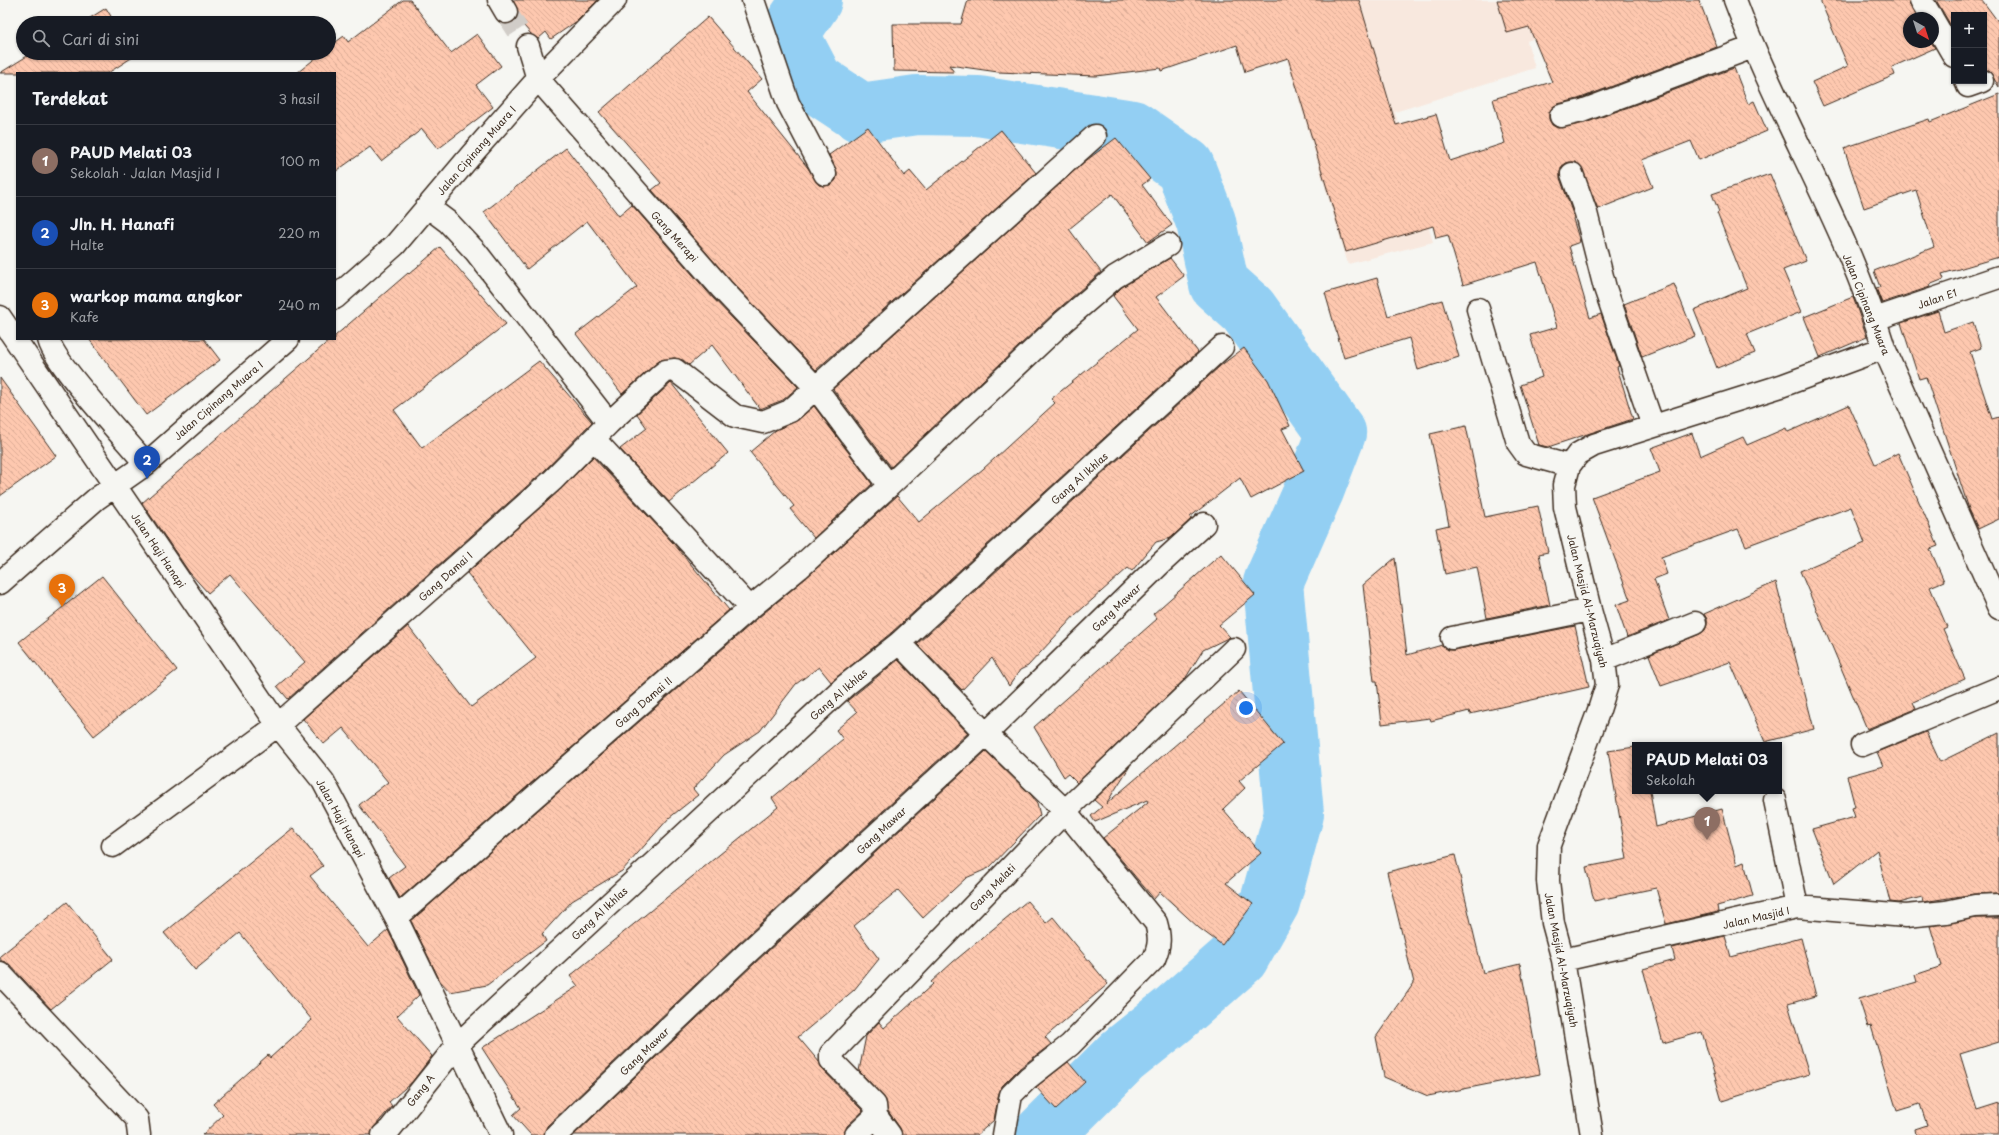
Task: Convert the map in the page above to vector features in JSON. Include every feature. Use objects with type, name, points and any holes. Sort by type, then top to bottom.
[{"type":"street","name":"Jalan Cipinang Muara I","points":[[336,297],[395,245],[538,79],[615,0]]},
{"type":"street","points":[[753,0],[788,103],[826,174]]},
{"type":"street","name":"Jalan Cipinang Muara","points":[[1735,0],[1753,47],[1824,198],[1875,319],[1884,348],[1999,608]]},
{"type":"street","points":[[1921,0],[1928,12]]},
{"type":"street","points":[[1939,31],[1951,51]]},
{"type":"street","points":[[528,46],[538,79]]},
{"type":"street","points":[[1561,116],[1582,111],[1753,47]]},
{"type":"street","points":[[1987,78],[1999,75]]},
{"type":"street","name":"Gang Merapi","points":[[538,79],[722,289],[816,388],[889,486]]},
{"type":"street","name":"Gang Damai I","points":[[113,846],[278,725],[553,480],[609,424],[666,371],[675,370],[735,416],[763,422],[790,411],[1095,136]]},
{"type":"street","points":[[1572,174],[1586,213],[1605,288],[1653,426]]},
{"type":"street","points":[[428,207],[448,222],[476,252],[609,424]]},
{"type":"street","name":"Gang Damai II","points":[[396,918],[750,608],[799,568],[889,486],[1069,316],[1115,277],[1168,245]]},
{"type":"street","name":"Jalan E1","points":[[1875,319],[1999,277]]},
{"type":"street","points":[[1478,309],[1518,443],[1526,454],[1569,466]]},
{"type":"street","name":"Jalan Haji Hanapi","points":[[0,317],[278,725],[323,781],[396,918],[501,1135]]},
{"type":"street","points":[[48,340],[49,345],[70,374],[146,464]]},
{"type":"street","name":"Jalan Cipinang Muara I","points":[[0,584],[114,485],[146,464],[287,340]]},
{"type":"street","name":"Gang Al Ikhlas","points":[[457,1045],[846,685],[899,643],[1222,347]]},
{"type":"street","name":"Jalan Masjid Al-Marzuqiyah","points":[[1592,1135],[1563,960],[1553,923],[1548,881],[1549,845],[1607,685],[1604,660],[1564,507],[1564,485],[1569,466],[1578,454],[1594,445],[1781,386],[1884,348]]},
{"type":"street","points":[[594,439],[750,608]]},
{"type":"street","name":"Gang Mawar","points":[[556,1135],[740,960],[986,734],[1158,566],[1204,524]]},
{"type":"street","points":[[1452,638],[1590,610]]},
{"type":"street","points":[[1604,660],[1694,622]]},
{"type":"street","points":[[899,643],[986,734],[1065,811],[1156,923],[1160,945],[1154,958],[1070,1045],[1028,1078],[1011,1095],[1004,1135]]},
{"type":"street","name":"Gang Melati","points":[[890,1135],[876,1116],[875,1105],[831,1060],[831,1054],[1065,811],[1234,649]]},
{"type":"street","points":[[1862,745],[1999,688]]},
{"type":"street","points":[[1775,800],[1797,907]]},
{"type":"street","name":"Jalan Masjid I","points":[[1563,960],[1797,907],[1906,916],[1946,912],[1976,906],[1999,905]]},
{"type":"street","points":[[0,973],[137,1119],[140,1135]]},
{"type":"street","name":"Gang A","points":[[383,1135],[390,1129],[457,1045]]},
{"type":"street","points":[[856,1135],[876,1116]]},
{"type":"shaded area","points":[[1269,0],[1574,0],[1581,21],[1527,41],[1535,68],[1395,112],[1433,242],[1348,264]]},
{"type":"building","points":[[403,0],[410,0],[451,53],[477,34],[501,66],[476,85],[493,107],[438,149],[422,129],[381,161],[370,147],[336,171],[336,72],[298,72],[313,60],[336,60],[336,42],[344,36],[348,42]]},
{"type":"building","points":[[513,0],[598,0],[577,21],[551,39],[546,32],[538,39],[531,34],[517,18],[518,12]]},
{"type":"building","points":[[968,0],[1359,0],[1396,125],[1436,114],[1450,161],[1505,143],[1493,99],[1552,82],[1529,27],[1507,33],[1497,0],[1699,0],[1717,47],[1578,99],[1558,104],[1549,112],[1549,119],[1552,125],[1558,128],[1585,123],[1734,68],[1748,104],[1754,101],[1767,131],[1699,160],[1691,141],[1642,160],[1653,187],[1598,209],[1580,165],[1575,162],[1568,162],[1562,166],[1560,178],[1574,217],[1573,219],[1580,242],[1569,246],[1590,318],[1601,314],[1619,366],[1617,367],[1633,419],[1548,447],[1539,445],[1520,385],[1542,377],[1530,335],[1557,327],[1537,262],[1463,285],[1448,235],[1436,238],[1433,226],[1346,252],[1288,58],[1245,72],[1237,45],[1161,71],[1160,68],[1096,76],[998,72],[949,65],[954,72],[894,71],[893,24],[961,24]]},
{"type":"building","points":[[1820,0],[1909,0],[1914,12],[1903,12],[1903,48],[1935,48],[1892,67],[1895,75],[1823,106],[1812,82],[1848,66]]},
{"type":"building","points":[[1936,0],[1982,0],[1999,23],[1999,87],[1990,72],[1987,70],[1987,12],[1951,12],[1951,26]]},
{"type":"building","points":[[106,8],[111,16],[93,16]]},
{"type":"building","points":[[708,17],[762,79],[747,92],[808,168],[819,185],[830,185],[836,180],[836,169],[829,155],[868,127],[904,176],[910,171],[926,190],[1001,130],[1036,173],[816,370],[731,281],[652,190],[661,183],[599,112]]},
{"type":"building","points":[[21,60],[128,60],[110,72],[0,73]]},
{"type":"building","points":[[1999,94],[1999,257],[1942,274],[1944,279],[1929,285],[1930,287],[1882,303],[1876,288],[1880,287],[1874,271],[1934,247],[1916,190],[1864,208],[1844,148],[1929,119],[1930,122]]},
{"type":"building","points":[[1116,138],[1150,179],[1142,185],[1172,225],[1148,242],[1112,194],[1069,229],[1101,272],[1055,312],[891,467],[833,389],[1083,163]]},
{"type":"building","points":[[566,148],[619,216],[632,205],[713,298],[798,387],[783,400],[760,409],[712,345],[689,365],[683,360],[674,358],[659,361],[622,394],[576,334],[637,287],[587,221],[527,269],[484,212]]},
{"type":"building","points":[[1770,174],[1806,261],[1783,270],[1801,312],[1747,334],[1755,353],[1717,368],[1694,310],[1747,288],[1717,213],[1719,212],[1712,194]]},
{"type":"building","points":[[440,247],[506,324],[394,410],[422,448],[539,361],[592,422],[544,471],[288,699],[277,686],[305,662],[230,574],[208,593],[189,572],[142,503],[330,340],[336,340],[336,335],[408,273],[409,274]]},
{"type":"building","points":[[1170,258],[1184,276],[1156,297],[1198,352],[891,633],[831,682],[819,667],[796,684],[760,731],[724,755],[693,789],[698,795],[669,818],[622,871],[572,901],[542,934],[546,941],[487,985],[450,992],[440,981],[411,921],[807,577],[897,496],[919,522],[983,469],[1055,403],[1051,399],[1138,329],[1113,296],[1122,287]]},
{"type":"building","points":[[1377,278],[1388,316],[1442,300],[1459,357],[1418,370],[1409,338],[1344,358],[1325,293]]},
{"type":"building","points":[[1674,284],[1695,336],[1642,357],[1624,304]]},
{"type":"building","points":[[1853,297],[1867,337],[1820,357],[1804,317]]},
{"type":"building","points":[[1938,311],[1944,332],[1973,322],[1981,348],[1970,352],[1992,419],[1999,417],[1999,519],[1978,529],[1969,509],[1926,377],[1919,379],[1901,323]]},
{"type":"building","points":[[90,340],[205,340],[220,360],[146,415]]},
{"type":"building","points":[[1244,348],[1268,380],[1290,426],[1282,429],[1304,471],[1251,499],[1240,478],[1190,517],[1191,519],[1171,538],[1156,542],[1132,571],[1128,568],[1075,615],[1028,666],[1020,670],[1009,686],[992,658],[962,690],[917,644],[1220,366]]},
{"type":"building","points":[[0,378],[56,456],[0,496]]},
{"type":"building","points":[[671,383],[728,453],[669,502],[620,449],[647,428],[637,414]]},
{"type":"building","points":[[1849,405],[1875,464],[1898,453],[1938,546],[1930,549],[1944,581],[1930,587],[1947,627],[1943,629],[1965,679],[1913,702],[1916,709],[1867,729],[1800,571],[1865,543],[1851,507],[1746,546],[1738,529],[1661,557],[1667,574],[1654,579],[1669,620],[1627,637],[1616,605],[1630,600],[1592,497],[1660,472],[1651,448],[1692,433],[1700,456],[1743,437],[1747,445],[1786,428],[1788,432]]},
{"type":"building","points":[[814,406],[872,484],[814,538],[790,509],[794,506],[750,452],[776,430],[798,420]]},
{"type":"building","points":[[1466,426],[1485,517],[1538,506],[1548,552],[1539,554],[1550,605],[1487,618],[1477,567],[1445,574],[1436,528],[1449,525],[1430,434]]},
{"type":"building","points":[[593,457],[674,544],[729,610],[400,898],[389,878],[405,866],[359,805],[388,782],[343,728],[324,744],[303,719],[408,626],[471,707],[536,658],[467,573],[561,489]]},
{"type":"building","points":[[1221,554],[1255,595],[1219,625],[1230,637],[1203,650],[1185,679],[1077,783],[1068,774],[1064,777],[1034,727],[1157,619],[1153,614]]},
{"type":"building","points":[[1395,558],[1407,655],[1442,645],[1448,650],[1454,650],[1575,626],[1589,687],[1470,714],[1469,711],[1431,721],[1430,718],[1382,724],[1377,681],[1374,681],[1363,585]]},
{"type":"building","points":[[102,576],[177,670],[94,736],[19,642]]},
{"type":"building","points":[[1776,582],[1814,729],[1765,742],[1730,662],[1661,686],[1649,655],[1700,634],[1705,630],[1707,625],[1707,619],[1704,614]]},
{"type":"building","points":[[898,660],[968,733],[737,945],[547,1126],[544,1135],[531,1135],[513,1115],[521,1108],[482,1048],[578,986],[570,976],[778,807],[772,798],[843,739],[836,730],[857,712],[847,701]]},
{"type":"building","points":[[1239,691],[1283,744],[1239,781],[1245,788],[1223,809],[1261,853],[1226,883],[1253,904],[1222,945],[1199,928],[1160,892],[1154,899],[1103,838],[1148,802],[1147,800],[1095,822],[1091,816],[1102,807],[1094,800],[1130,766],[1106,804]]},
{"type":"building","points":[[1926,732],[1940,762],[1999,733],[1999,893],[1974,894],[1923,902],[1922,897],[1899,903],[1890,902],[1877,850],[1834,884],[1812,829],[1855,817],[1852,808],[1855,807],[1847,776],[1883,766],[1877,752]]},
{"type":"building","points":[[1632,747],[1632,794],[1650,794],[1656,827],[1722,809],[1737,865],[1744,862],[1753,896],[1717,906],[1718,912],[1666,924],[1656,888],[1594,901],[1586,867],[1627,859],[1608,751]]},
{"type":"building","points":[[986,751],[1032,796],[1037,803],[1040,815],[989,868],[966,878],[923,918],[898,890],[854,926],[879,959],[854,990],[798,1037],[820,1063],[822,1069],[863,1111],[847,1126],[844,1135],[574,1135],[755,963]]},
{"type":"building","points":[[293,828],[323,866],[310,876],[368,947],[388,930],[419,995],[397,1016],[432,1056],[412,1082],[389,1102],[392,1106],[375,1126],[371,1135],[202,1135],[223,1115],[213,1104],[268,1055],[270,1058],[312,1020],[240,933],[195,970],[164,933]]},
{"type":"building","points":[[1455,855],[1483,973],[1520,964],[1540,1074],[1428,1096],[1384,1077],[1376,1037],[1414,983],[1387,872]]},
{"type":"building","points":[[1027,901],[1046,923],[1053,917],[1108,984],[1045,1037],[1051,1044],[1020,1068],[1002,1086],[999,1093],[994,1120],[977,1135],[902,1135],[900,1128],[888,1111],[884,1097],[859,1071],[866,1036],[879,1022],[884,1028],[933,984],[931,982],[953,962]]},
{"type":"building","points":[[67,902],[113,959],[51,1009],[9,964],[1,961],[0,956]]},
{"type":"building","points":[[1977,918],[1999,918],[1999,1042],[1960,1054],[1977,1110],[1999,1103],[1999,1135],[1916,1135],[1915,1129],[1927,1125],[1920,1104],[1897,1111],[1871,1026],[1868,1027],[1859,999],[1917,982],[1915,975],[1942,966],[1930,926]]},
{"type":"building","points":[[1725,936],[1731,957],[1801,938],[1816,996],[1788,1004],[1809,1074],[1722,1101],[1702,1032],[1663,1043],[1643,969],[1675,960],[1672,948]]},
{"type":"building","points":[[1068,1062],[1085,1082],[1056,1109],[1036,1087]]},
{"type":"waterway","points":[[812,0],[789,34],[814,82],[861,113],[917,105],[978,106],[1132,130],[1185,167],[1206,222],[1219,284],[1248,310],[1336,433],[1315,488],[1273,583],[1294,814],[1270,902],[1239,957],[1173,1015],[1122,1056],[1043,1135]]},
{"type":"tunnel","points":[[506,12],[528,46]]},
{"type":"place","name":"Jln. H. Hanafi","points":[[147,479]]},
{"type":"place","name":"warkop mama angkor","points":[[62,607]]},
{"type":"place","name":"PAUD Melati 03","points":[[1707,840]]}]
